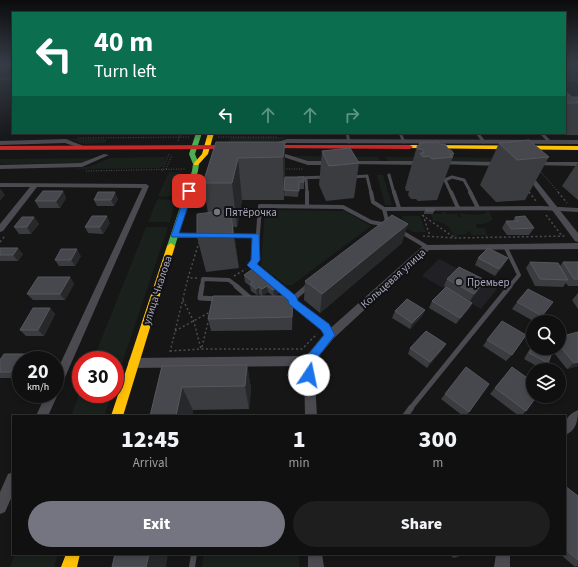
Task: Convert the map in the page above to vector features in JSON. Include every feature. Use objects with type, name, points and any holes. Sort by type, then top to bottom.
[{"type":"main road","points":[[196,167],[193,150],[199,134]]},
{"type":"main road","points":[[207,150],[211,134]]},
{"type":"main road","points":[[0,148],[83,147],[238,150]]},
{"type":"main road","points":[[261,149],[578,148]]},
{"type":"main road","points":[[261,149],[279,154],[578,154]]},
{"type":"main road","points":[[0,156],[106,154],[193,150]]},
{"type":"main road","name":"улица Чкалова","points":[[117,415],[196,167],[207,150]]},
{"type":"main road","points":[[68,567],[73,555]]},
{"type":"street","points":[[261,149],[287,139],[349,142],[578,142]]},
{"type":"street","points":[[0,143],[66,141],[83,147]]},
{"type":"street","points":[[0,167],[82,166],[106,154]]},
{"type":"street","points":[[279,154],[308,163],[504,164]]},
{"type":"street","points":[[577,238],[526,169],[578,164]]},
{"type":"street","points":[[0,185],[146,186],[64,367]]},
{"type":"street","points":[[0,229],[35,185]]},
{"type":"street","name":"Кольцевая улица","points":[[309,361],[330,335],[427,247],[578,246]]},
{"type":"street","points":[[133,364],[309,361],[310,415]]},
{"type":"street","points":[[42,415],[48,403]]},
{"type":"street","points":[[566,428],[573,419],[578,416]]},
{"type":"street","points":[[0,507],[12,481]]},
{"type":"street","points":[[315,555],[316,567]]},
{"type":"street","points":[[502,567],[503,555]]},
{"type":"lane","points":[[347,134],[349,142]]},
{"type":"lane","points":[[400,134],[404,142]]},
{"type":"lane","points":[[478,134],[484,142]]},
{"type":"lane","points":[[542,134],[550,142]]},
{"type":"lane","points":[[389,175],[399,208]]},
{"type":"lane","points":[[344,177],[367,176],[373,202],[384,209],[541,208],[576,210]]},
{"type":"lane","points":[[290,178],[329,177]]},
{"type":"lane","points":[[458,208],[445,180],[452,177],[464,180],[478,208]]},
{"type":"lane","points":[[306,178],[307,206]]},
{"type":"lane","points":[[330,335],[325,327],[252,265],[256,260],[256,236],[260,206],[343,207],[371,222],[388,225],[427,247]]},
{"type":"lane","points":[[384,209],[388,225]]},
{"type":"lane","points":[[382,230],[388,225]]},
{"type":"lane","points":[[175,236],[209,236]]},
{"type":"lane","points":[[225,236],[256,236]]},
{"type":"lane","points":[[406,415],[519,275],[505,246]]},
{"type":"lane","points":[[225,300],[200,298],[203,279],[229,280],[252,300]]},
{"type":"lane","points":[[284,302],[293,300],[317,280]]},
{"type":"lane","points":[[246,300],[260,301]]},
{"type":"lane","points":[[192,567],[194,555]]},
{"type":"path","points":[[85,171],[196,167]]},
{"type":"path","points":[[278,169],[310,169]]},
{"type":"path","points":[[526,169],[544,170]]},
{"type":"path","points":[[541,172],[576,210]]},
{"type":"path","points":[[419,209],[430,236]]},
{"type":"path","points":[[422,215],[455,238]]},
{"type":"path","points":[[417,236],[455,238],[577,238]]},
{"type":"path","points":[[229,280],[252,265]]},
{"type":"path","points":[[166,363],[188,278]]},
{"type":"path","points":[[183,299],[194,322],[201,349],[209,313]]},
{"type":"path","points":[[175,331],[194,322],[213,309]]},
{"type":"shaded area","points":[[566,90],[578,90],[578,109],[566,108]]},
{"type":"shaded area","points":[[231,137],[286,137],[282,140],[276,141],[249,143],[228,142]]},
{"type":"shaded area","points":[[58,139],[107,140],[105,143],[84,144],[73,140]]},
{"type":"shaded area","points":[[292,156],[379,157],[380,161],[308,161]]},
{"type":"shaded area","points":[[166,157],[163,166],[158,168],[74,169],[91,166],[110,158]]},
{"type":"shaded area","points":[[386,157],[528,158],[532,162],[388,162]]},
{"type":"shaded area","points":[[92,158],[84,163],[0,164],[0,159]]},
{"type":"shaded area","points":[[169,172],[181,173],[172,196],[160,197],[158,196]]},
{"type":"shaded area","points":[[377,175],[383,175],[392,205],[385,205]]},
{"type":"shaded area","points":[[157,200],[175,200],[170,222],[148,222]]},
{"type":"shaded area","points":[[265,210],[345,211],[371,226],[292,285],[286,285],[261,266]]},
{"type":"shaded area","points":[[486,211],[489,211],[493,220],[483,224],[476,224],[477,228],[484,228],[488,237],[485,235],[472,235],[470,231],[467,232],[467,234],[457,235],[458,238],[455,238],[452,231],[447,226],[441,222],[433,221],[431,214],[443,214],[442,212],[446,212],[446,214],[457,214],[459,218],[461,217],[459,213],[475,215],[487,213]]},
{"type":"shaded area","points":[[402,216],[420,216],[426,232],[413,232],[404,227]]},
{"type":"shaded area","points":[[146,227],[168,227],[124,357],[124,351],[97,351]]},
{"type":"shaded area","name":"Премьер","points":[[439,259],[497,289],[481,309],[422,276]]},
{"type":"shaded area","points":[[76,403],[109,403],[104,415],[71,415]]},
{"type":"shaded area","points":[[15,555],[58,555],[54,567],[10,567]]},
{"type":"shaded area","points":[[204,555],[299,555],[299,567],[202,567]]},
{"type":"building","points":[[566,92],[572,97],[578,97],[578,103],[566,103]]},
{"type":"building","points":[[529,140],[549,157],[517,160],[499,143]]},
{"type":"building","points":[[216,142],[285,142],[283,157],[238,158],[232,183],[203,183]]},
{"type":"building","points":[[439,142],[440,144],[445,144],[449,150],[451,150],[454,154],[450,154],[453,157],[432,159],[429,156],[423,157],[420,153],[424,153],[422,149],[418,149],[417,146],[421,145],[419,143]]},
{"type":"building","points":[[350,148],[359,163],[329,166],[322,151]]},
{"type":"building","points":[[285,177],[304,177],[304,182],[299,182],[299,191],[284,190]]},
{"type":"building","points":[[43,191],[63,191],[56,201],[35,201]]},
{"type":"building","points":[[98,192],[115,192],[111,200],[94,200]]},
{"type":"building","points":[[425,209],[434,209],[434,211],[426,211]]},
{"type":"building","points":[[231,210],[233,233],[197,237],[197,214]]},
{"type":"building","points":[[392,215],[408,224],[322,294],[305,281]]},
{"type":"building","points":[[92,216],[107,216],[100,227],[85,227]]},
{"type":"building","points":[[525,216],[534,228],[511,229],[506,221],[518,221],[515,217]]},
{"type":"building","points":[[22,217],[34,217],[27,227],[14,227]]},
{"type":"building","points":[[0,248],[18,248],[13,255],[0,255]]},
{"type":"building","points":[[488,248],[508,258],[499,269],[478,258]]},
{"type":"building","points":[[61,249],[77,249],[71,260],[55,260]]},
{"type":"building","points":[[530,262],[558,263],[568,280],[540,279]]},
{"type":"building","points":[[563,262],[578,262],[578,279],[574,279]]},
{"type":"building","points":[[459,267],[485,280],[474,294],[447,279]]},
{"type":"building","points":[[254,268],[279,286],[273,290],[267,286],[262,289],[259,287],[256,289],[250,284],[253,282],[244,275]]},
{"type":"building","points":[[38,277],[70,277],[60,294],[27,294]]},
{"type":"building","points":[[446,287],[472,303],[460,318],[432,301]]},
{"type":"building","points":[[528,289],[553,302],[543,315],[540,315],[517,302]]},
{"type":"building","points":[[213,296],[293,296],[292,317],[208,319]]},
{"type":"building","points":[[407,299],[425,310],[412,323],[395,311]]},
{"type":"building","points":[[33,308],[50,308],[38,330],[20,330]]},
{"type":"building","points":[[502,321],[526,335],[512,355],[487,340]]},
{"type":"building","points":[[426,331],[446,344],[430,362],[410,348]]},
{"type":"building","points":[[578,332],[578,362],[574,363],[566,353],[566,335]]},
{"type":"building","points":[[4,354],[12,354],[11,372],[0,372],[0,360]]},
{"type":"building","points":[[533,355],[551,355],[548,363]]},
{"type":"building","points":[[247,365],[245,386],[182,387],[176,415],[150,415],[162,366]]},
{"type":"building","points":[[466,367],[489,384],[469,412],[445,394]]},
{"type":"building","points":[[512,367],[526,377],[526,403],[532,403],[526,411],[495,388]]},
{"type":"building","points":[[566,487],[578,496],[578,560],[566,550]]},
{"type":"building","points":[[115,555],[149,555],[146,567],[112,567]]},
{"type":"traffic: fast","points":[[171,246],[195,171],[196,164],[192,154],[199,134]]},
{"type":"traffic: slow","points":[[196,164],[205,154],[211,134]]},
{"type":"traffic: slow","points":[[410,147],[578,148]]},
{"type":"traffic: slow","points":[[117,415],[171,246]]},
{"type":"traffic: slow","points":[[69,567],[73,555]]},
{"type":"traffic: jam","points":[[0,148],[232,147]]},
{"type":"traffic: jam","points":[[268,147],[410,147]]},
{"type":"place","name":"Пятёрочка","points":[[217,212]]},
{"type":"place","name":"Премьер","points":[[459,282]]},
{"type":"route","points":[[189,191],[175,236],[256,236],[256,260],[252,265],[293,299],[292,302],[325,327],[330,335],[309,361],[309,375]]}]
